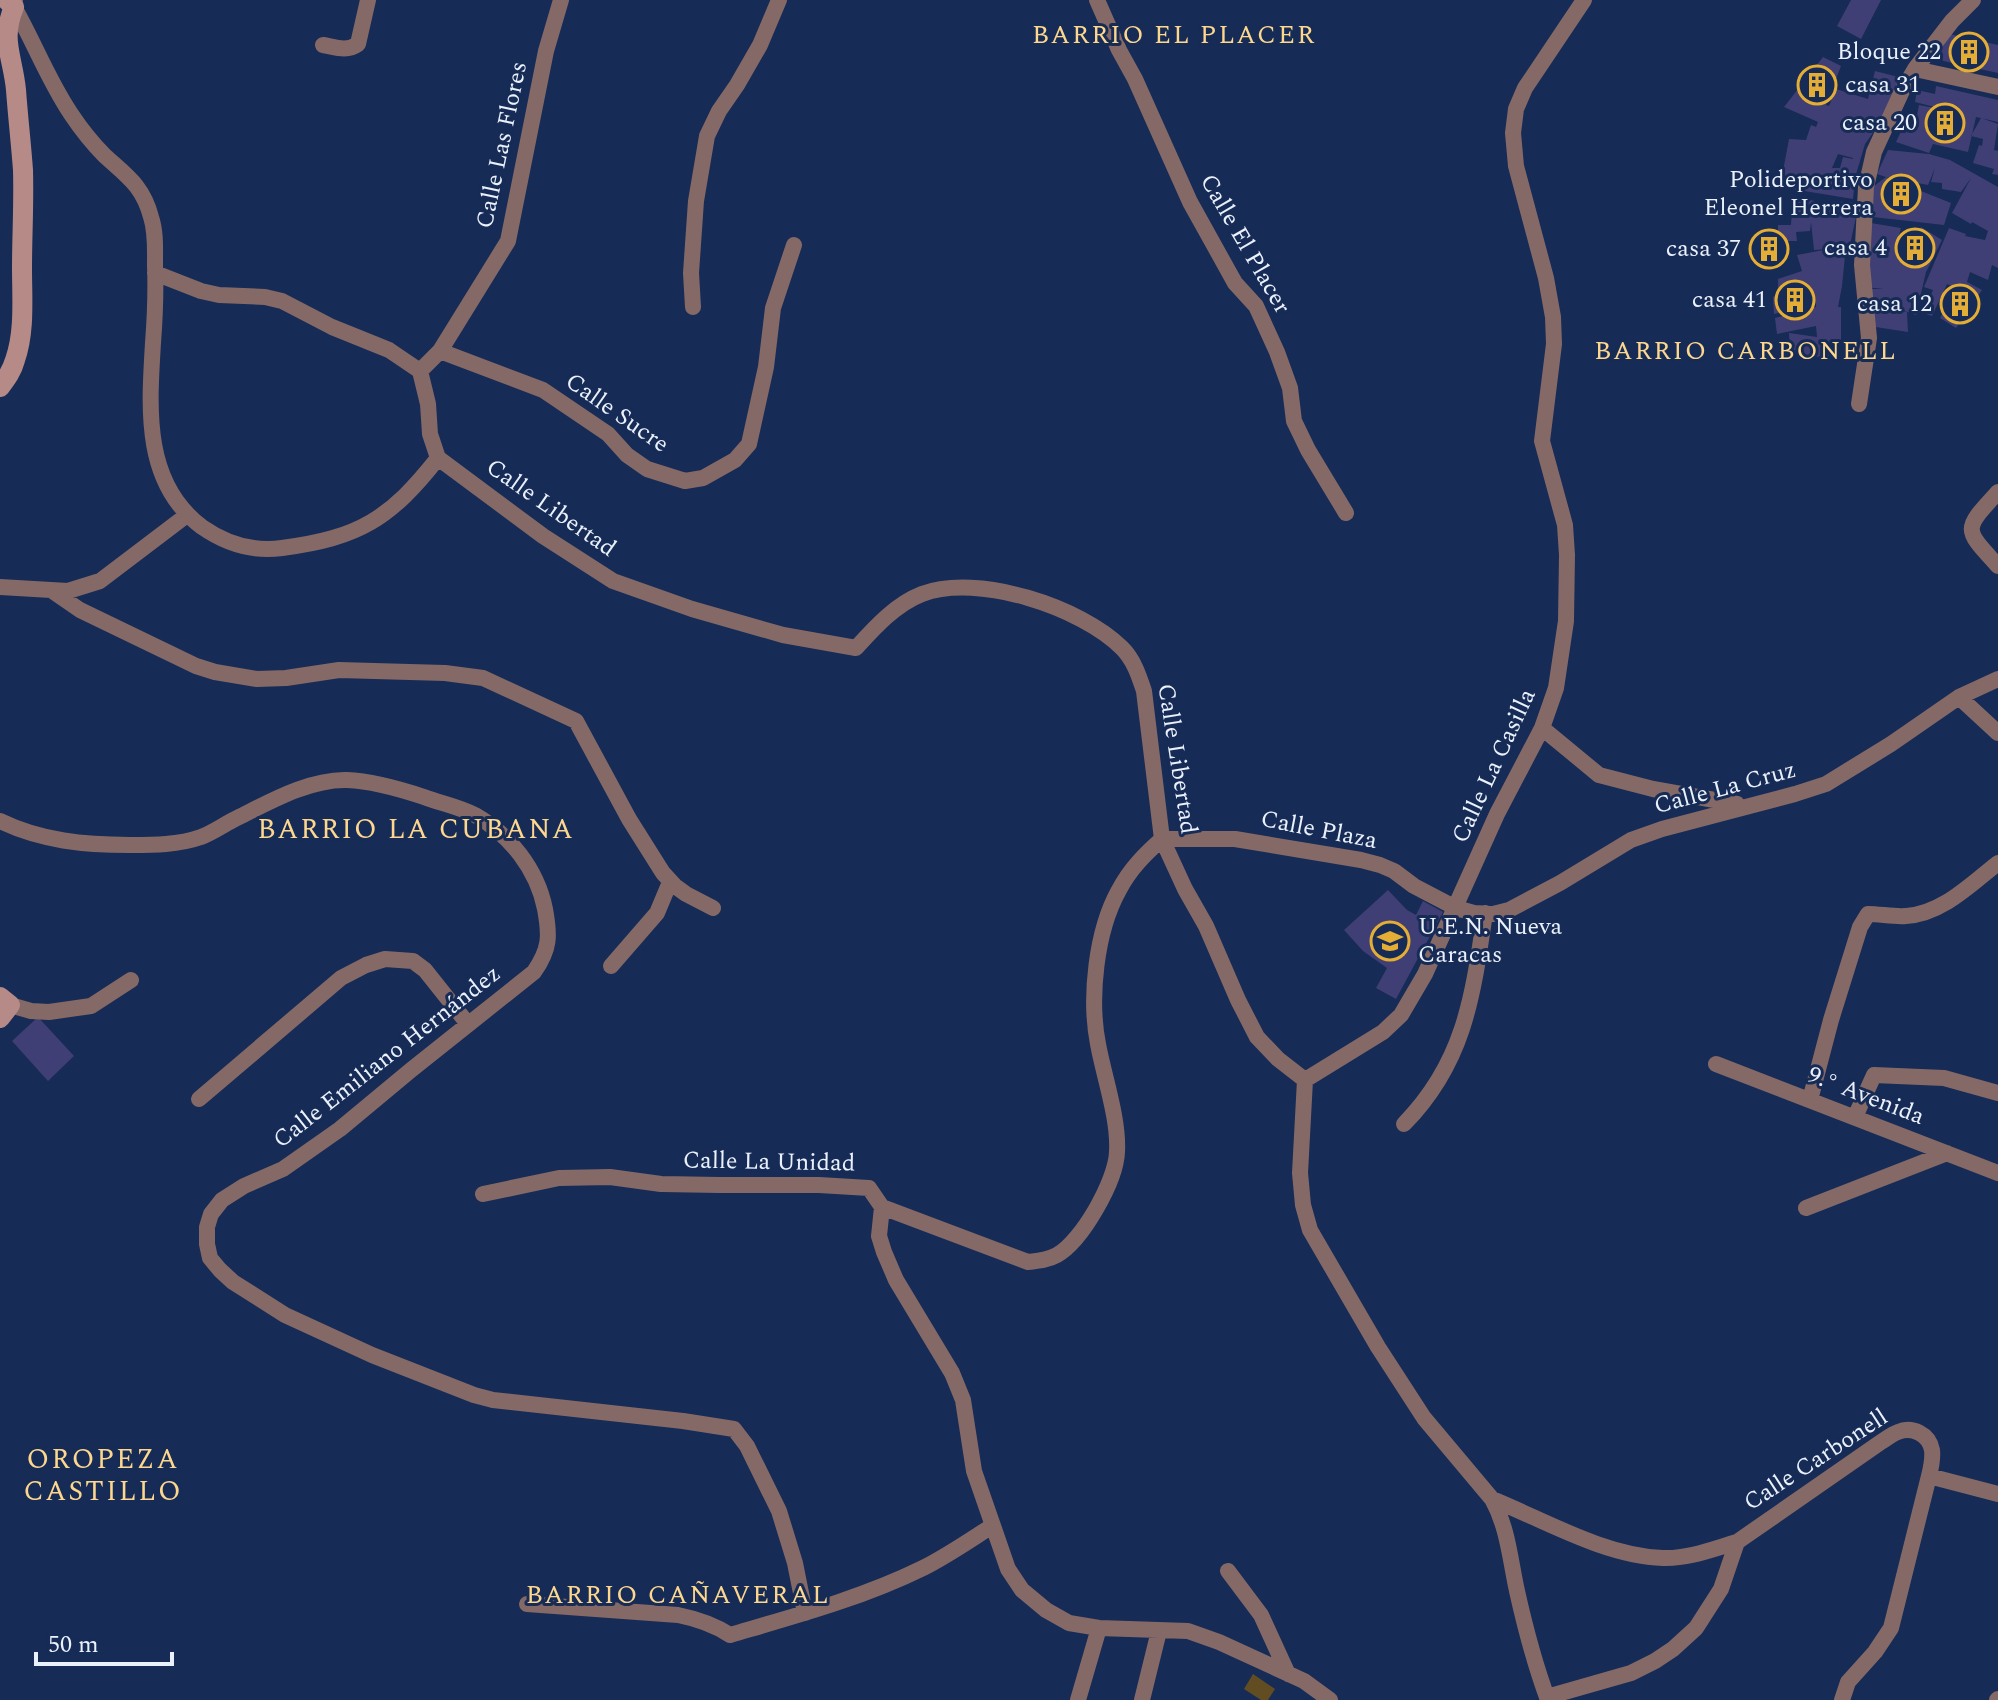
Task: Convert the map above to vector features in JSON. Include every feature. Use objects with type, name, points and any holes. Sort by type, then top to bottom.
[{"type":"street","points":[[323,45],[347,49],[358,44],[368,0]]},
{"type":"street","name":"Calle Las Flores","points":[[420,371],[440,351],[508,241],[546,51],[561,0]]},
{"type":"street","points":[[693,307],[691,273],[696,201],[707,136],[760,45],[779,0]]},
{"type":"street","name":"Calle El Placer","points":[[1097,0],[1190,202],[1235,283],[1256,306],[1290,388],[1294,421],[1346,513]]},
{"type":"street","name":"Calle La Casilla","points":[[1305,1080],[1383,1032],[1401,1015],[1425,974],[1497,814],[1542,728],[1556,688],[1566,621],[1567,555],[1565,525],[1542,441],[1554,344],[1553,317],[1546,278],[1518,178],[1513,133],[1516,109],[1525,88],[1584,0]]},
{"type":"street","points":[[1859,404],[1869,338],[1862,265],[1866,187],[1874,152],[1915,69],[1952,21],[1973,0]]},
{"type":"street","points":[[12,2],[69,111],[90,140],[131,178],[144,195],[152,218],[156,301],[150,396],[153,441],[158,466],[172,495],[187,515],[211,533],[232,543],[254,548],[273,549],[324,541],[354,532],[384,516],[438,458],[430,434],[428,404],[420,371],[389,350],[332,327],[282,301],[219,295],[155,273]]},
{"type":"street","points":[[0,387],[9,377],[16,358],[21,307],[23,170],[15,79],[5,31],[12,2]]},
{"type":"street","points":[[1915,69],[1998,87]]},
{"type":"street","name":"Calle Sucre","points":[[440,351],[543,390],[608,434],[627,455],[647,469],[685,481],[703,478],[735,460],[749,444],[766,367],[773,308],[794,245]]},
{"type":"street","name":"Calle Libertad","points":[[438,458],[543,536],[613,581],[692,609],[783,635],[856,648],[872,629],[898,607],[923,594],[963,587],[1010,592],[1038,600],[1103,632],[1124,649],[1137,668],[1144,691],[1162,839],[1257,1037],[1305,1080]]},
{"type":"street","points":[[1998,492],[1974,519],[1971,529],[1973,539],[1998,566]]},
{"type":"street","points":[[0,587],[68,591],[100,581],[187,515]]},
{"type":"street","points":[[51,590],[80,610],[215,672],[257,679],[339,670],[445,673],[483,678],[576,721],[629,819],[663,873],[686,894],[713,908]]},
{"type":"street","name":"Calle La Cruz","points":[[1456,908],[1493,914],[1509,910],[1631,840],[1826,784],[1959,697],[1998,679]]},
{"type":"street","points":[[1959,697],[1998,733]]},
{"type":"street","points":[[1542,728],[1599,775],[1642,787],[1746,806]]},
{"type":"street","name":"Calle Emiliano Hernández","points":[[0,821],[39,836],[81,844],[159,845],[203,836],[294,792],[322,782],[345,780],[412,793],[473,814],[496,828],[522,855],[541,891],[549,940],[543,959],[534,972],[340,1129],[283,1169],[244,1186],[222,1200],[211,1214],[207,1227],[210,1258],[233,1282],[285,1315],[372,1355],[474,1395],[493,1400],[734,1429],[747,1446],[779,1511],[795,1563],[805,1613]]},
{"type":"street","name":"Calle Plaza","points":[[1162,839],[1235,839],[1361,860],[1394,871],[1414,886],[1456,908]]},
{"type":"street","name":"Calle La Unidad","points":[[483,1194],[559,1178],[610,1177],[661,1184],[869,1188],[882,1207],[1028,1262],[1042,1261],[1059,1254],[1075,1241],[1097,1206],[1113,1176],[1117,1152],[1094,1019],[1094,991],[1108,914],[1118,890],[1142,856],[1162,839]]},
{"type":"street","points":[[1810,1100],[1831,1020],[1860,927],[1868,914],[1906,916],[1927,912],[1943,905],[1998,863]]},
{"type":"street","points":[[611,966],[657,913],[670,882]]},
{"type":"street","points":[[1404,1124],[1431,1094],[1459,1040],[1475,978],[1485,913]]},
{"type":"street","points":[[199,1099],[341,978],[385,959],[413,961],[425,970],[468,1024]]},
{"type":"street","points":[[3,1006],[49,1012],[91,1006],[131,980]]},
{"type":"street","name":"9.° Avenida","points":[[1716,1064],[1998,1173]]},
{"type":"street","points":[[1855,1117],[1874,1075],[1944,1078],[1998,1093]]},
{"type":"street","points":[[1305,1080],[1300,1173],[1303,1205],[1310,1230],[1378,1347],[1424,1418],[1492,1499],[1501,1515],[1517,1592],[1548,1698]]},
{"type":"street","points":[[1806,1208],[1947,1153]]},
{"type":"street","points":[[882,1207],[879,1236],[884,1252],[896,1280],[952,1373],[963,1400],[974,1471],[1008,1569],[1022,1590],[1046,1610],[1069,1623],[1099,1628],[1188,1631],[1304,1681],[1324,1697]]},
{"type":"street","name":"Calle Carbonell","points":[[1492,1499],[1591,1542],[1663,1558],[1686,1556],[1737,1542],[1899,1431],[1910,1429],[1920,1432],[1932,1450],[1929,1476],[1891,1628],[1875,1652],[1848,1682],[1842,1700]]},
{"type":"street","points":[[1929,1476],[1998,1494]]},
{"type":"street","points":[[527,1604],[678,1615],[702,1619],[730,1635],[874,1590],[926,1567],[992,1526]]},
{"type":"street","name":"Calle Carbonell","points":[[1548,1698],[1631,1673],[1673,1649],[1696,1628],[1721,1589],[1737,1542]]},
{"type":"street","points":[[1228,1571],[1261,1615],[1288,1674]]},
{"type":"street","points":[[1078,1700],[1099,1628]]},
{"type":"street","points":[[1142,1700],[1159,1631]]},
{"type":"shaded area","points":[[1253,1674],[1275,1689],[1268,1700],[1261,1700],[1244,1689]]},
{"type":"building","points":[[1851,0],[1881,0],[1861,39],[1837,26]]},
{"type":"building","name":"Bloque 22","points":[[1945,33],[1998,45],[1998,73],[1939,60]]},
{"type":"building","points":[[1823,57],[1841,66],[1826,105],[1829,106],[1836,89],[1868,99],[1875,71],[1910,80],[1865,144],[1854,181],[1853,199],[1780,187],[1789,139],[1806,140],[1811,125],[1816,127],[1818,122],[1784,107]],"holes":[[[1838,154],[1853,158],[1843,157],[1840,168],[1832,168]]]},
{"type":"building","points":[[1936,86],[1998,100],[1998,122],[1976,117],[1968,152],[1933,144],[1929,153],[1896,142],[1903,127],[1914,130],[1919,105],[1950,111],[1915,102],[1917,90],[1935,94]]},
{"type":"building","points":[[1981,118],[1998,124],[1994,150],[1998,151],[1998,175],[1992,174],[1994,169],[1973,163],[1983,139],[1971,136]]},
{"type":"building","points":[[1888,150],[1929,154],[1950,160],[1998,187],[1998,268],[1992,265],[1988,280],[1970,272],[1967,282],[1982,290],[1956,328],[1940,318],[1956,288],[1947,284],[1932,316],[1923,313],[1933,290],[1924,287],[1949,228],[1965,236],[1985,240],[1988,231],[1952,213],[1971,178],[1961,192],[1942,189],[1942,183],[1931,182],[1935,168],[1928,185],[1877,174]]},
{"type":"building","name":"Polideportivo Eleonel Herrera","points":[[1886,177],[1951,203],[1944,225],[1873,217],[1870,204],[1874,186]]},
{"type":"building","points":[[1793,197],[1815,201],[1812,215],[1828,215],[1833,201],[1859,203],[1850,245],[1846,246],[1838,307],[1841,307],[1841,343],[1830,344],[1829,359],[1790,352],[1789,333],[1817,337],[1816,326],[1777,334],[1775,318],[1816,307],[1816,303],[1774,314],[1773,297],[1778,295],[1778,279],[1802,271],[1797,255],[1829,249],[1814,250],[1811,222],[1810,231],[1796,232],[1797,241],[1780,241],[1783,256],[1758,259],[1754,238],[1778,235],[1778,225],[1791,225]]},
{"type":"building","points":[[1871,223],[1901,228],[1899,235],[1913,241],[1921,227],[1942,240],[1926,272],[1916,315],[1896,308],[1872,307],[1907,312],[1908,332],[1869,326],[1865,289],[1884,289],[1866,287]]},
{"type":"building","name":"U.E.N. Nueva Caracas","points":[[1388,890],[1416,915],[1423,901],[1443,912],[1396,999],[1376,988],[1387,968],[1363,951],[1344,930]]},
{"type":"building","points":[[38,1017],[74,1056],[48,1081],[12,1041]]},
{"type":"place","name":"Bloque 22","points":[[1969,52]]},
{"type":"place","name":"casa 31","points":[[1817,85]]},
{"type":"place","name":"casa 20","points":[[1945,123]]},
{"type":"place","name":"Polideportivo Eleonel Herrera","points":[[1901,194]]},
{"type":"place","name":"casa 4","points":[[1915,248]]},
{"type":"place","name":"casa 37","points":[[1769,249]]},
{"type":"place","name":"casa 41","points":[[1795,300]]},
{"type":"place","name":"casa 12","points":[[1960,304]]},
{"type":"place","name":"U.E.N. Nueva Caracas","points":[[1390,941]]},
{"type":"district","name":"BARRIO EL PLACER","points":[[1174,35]]},
{"type":"district","name":"BARRIO CARBONELL","points":[[1746,351]]},
{"type":"district","name":"BARRIO LA CUBANA","points":[[416,829]]},
{"type":"district","name":"OROPEZA CASTILLO","points":[[103,1475]]},
{"type":"district","name":"BARRIO CAÑAVERAL","points":[[678,1595]]}]
